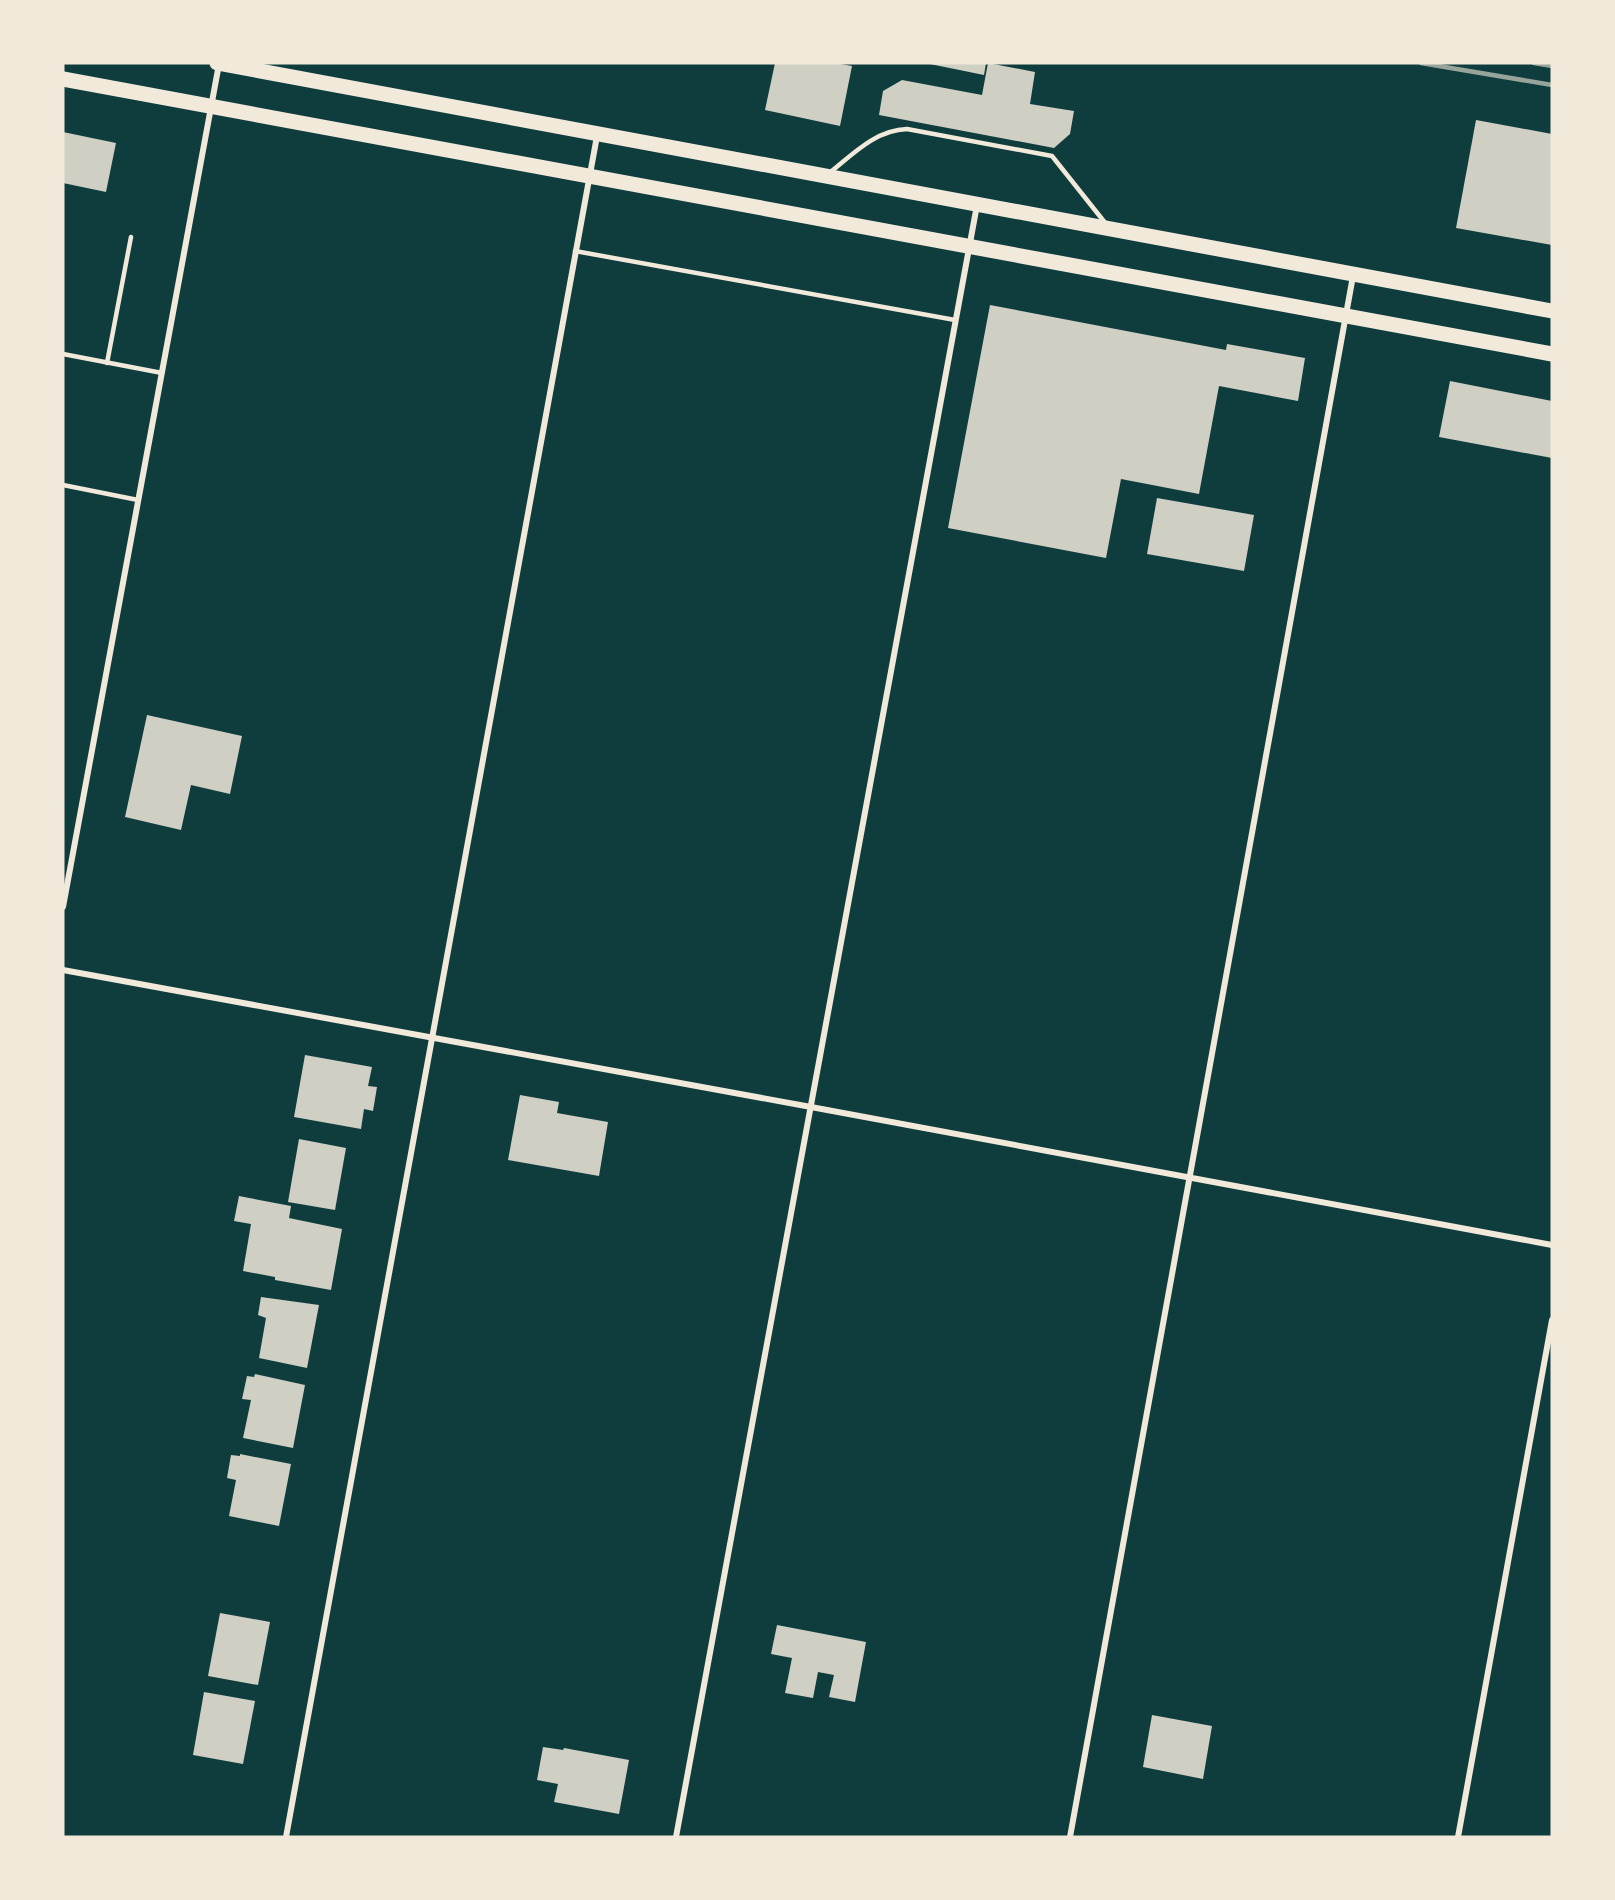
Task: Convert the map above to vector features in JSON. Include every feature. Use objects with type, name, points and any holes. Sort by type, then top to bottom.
[{"type":"main road","points":[[218,63],[1111,231],[1552,311]]},
{"type":"main road","points":[[63,79],[1552,354]]},
{"type":"street","points":[[63,907],[218,63]]},
{"type":"street","points":[[286,1837],[597,135]]},
{"type":"street","points":[[676,1837],[977,205]]},
{"type":"street","points":[[1070,1837],[1353,275]]},
{"type":"street","points":[[63,970],[1552,1245]]},
{"type":"street","points":[[1458,1837],[1552,1320]]},
{"type":"lane","points":[[824,177],[870,140],[894,129],[907,129],[1052,156],[1111,231]]},
{"type":"lane","points":[[107,363],[131,237]]},
{"type":"lane","points":[[575,251],[955,320]]},
{"type":"lane","points":[[63,354],[162,373]]},
{"type":"lane","points":[[63,485],[138,500]]},
{"type":"building","points":[[775,63],[835,63],[852,66],[840,126],[765,110]]},
{"type":"building","points":[[925,63],[986,63],[984,75]]},
{"type":"building","points":[[988,63],[1035,72],[1030,104],[1074,111],[1070,134],[1054,148],[879,115],[883,91],[902,80],[982,95]]},
{"type":"building","points":[[1476,120],[1552,134],[1552,245],[1456,228]]},
{"type":"building","points":[[63,132],[116,143],[106,192],[63,183]]},
{"type":"building","points":[[990,305],[1226,350],[1227,344],[1305,358],[1298,401],[1219,386],[1199,494],[1121,479],[1106,558],[948,528]]},
{"type":"building","points":[[1450,381],[1552,401],[1552,458],[1439,437]]},
{"type":"building","points":[[1157,498],[1254,515],[1244,571],[1147,554]]},
{"type":"building","points":[[147,715],[242,736],[230,794],[191,785],[181,830],[125,817]]},
{"type":"building","points":[[305,1055],[372,1067],[368,1086],[377,1087],[373,1111],[364,1109],[361,1129],[294,1117]]},
{"type":"building","points":[[520,1095],[559,1102],[557,1113],[608,1122],[599,1176],[508,1160]]},
{"type":"building","points":[[299,1139],[346,1148],[335,1210],[288,1202]]},
{"type":"building","points":[[239,1196],[291,1206],[289,1218],[342,1229],[331,1290],[275,1280],[275,1277],[243,1271],[251,1224],[234,1221]]},
{"type":"building","points":[[261,1297],[319,1305],[307,1368],[259,1358],[266,1318],[258,1315]]},
{"type":"building","points":[[255,1374],[305,1385],[293,1448],[243,1438],[251,1400],[242,1399],[247,1376],[254,1377]]},
{"type":"building","points":[[240,1454],[291,1464],[279,1526],[229,1516],[236,1480],[227,1478],[231,1455],[240,1456]]},
{"type":"building","points":[[220,1613],[270,1622],[258,1685],[208,1676]]},
{"type":"building","points":[[777,1625],[866,1642],[855,1702],[829,1697],[834,1675],[818,1672],[813,1698],[785,1693],[792,1658],[771,1654]]},
{"type":"building","points":[[204,1692],[255,1701],[243,1764],[193,1755]]},
{"type":"building","points":[[1152,1715],[1212,1726],[1203,1779],[1143,1767]]},
{"type":"building","points":[[543,1747],[563,1750],[564,1748],[629,1760],[619,1814],[554,1802],[558,1784],[537,1780]]},
{"type":"railway","points":[[1421,63],[1552,85]]},
{"type":"railway","points":[[1534,63],[1552,66]]}]
